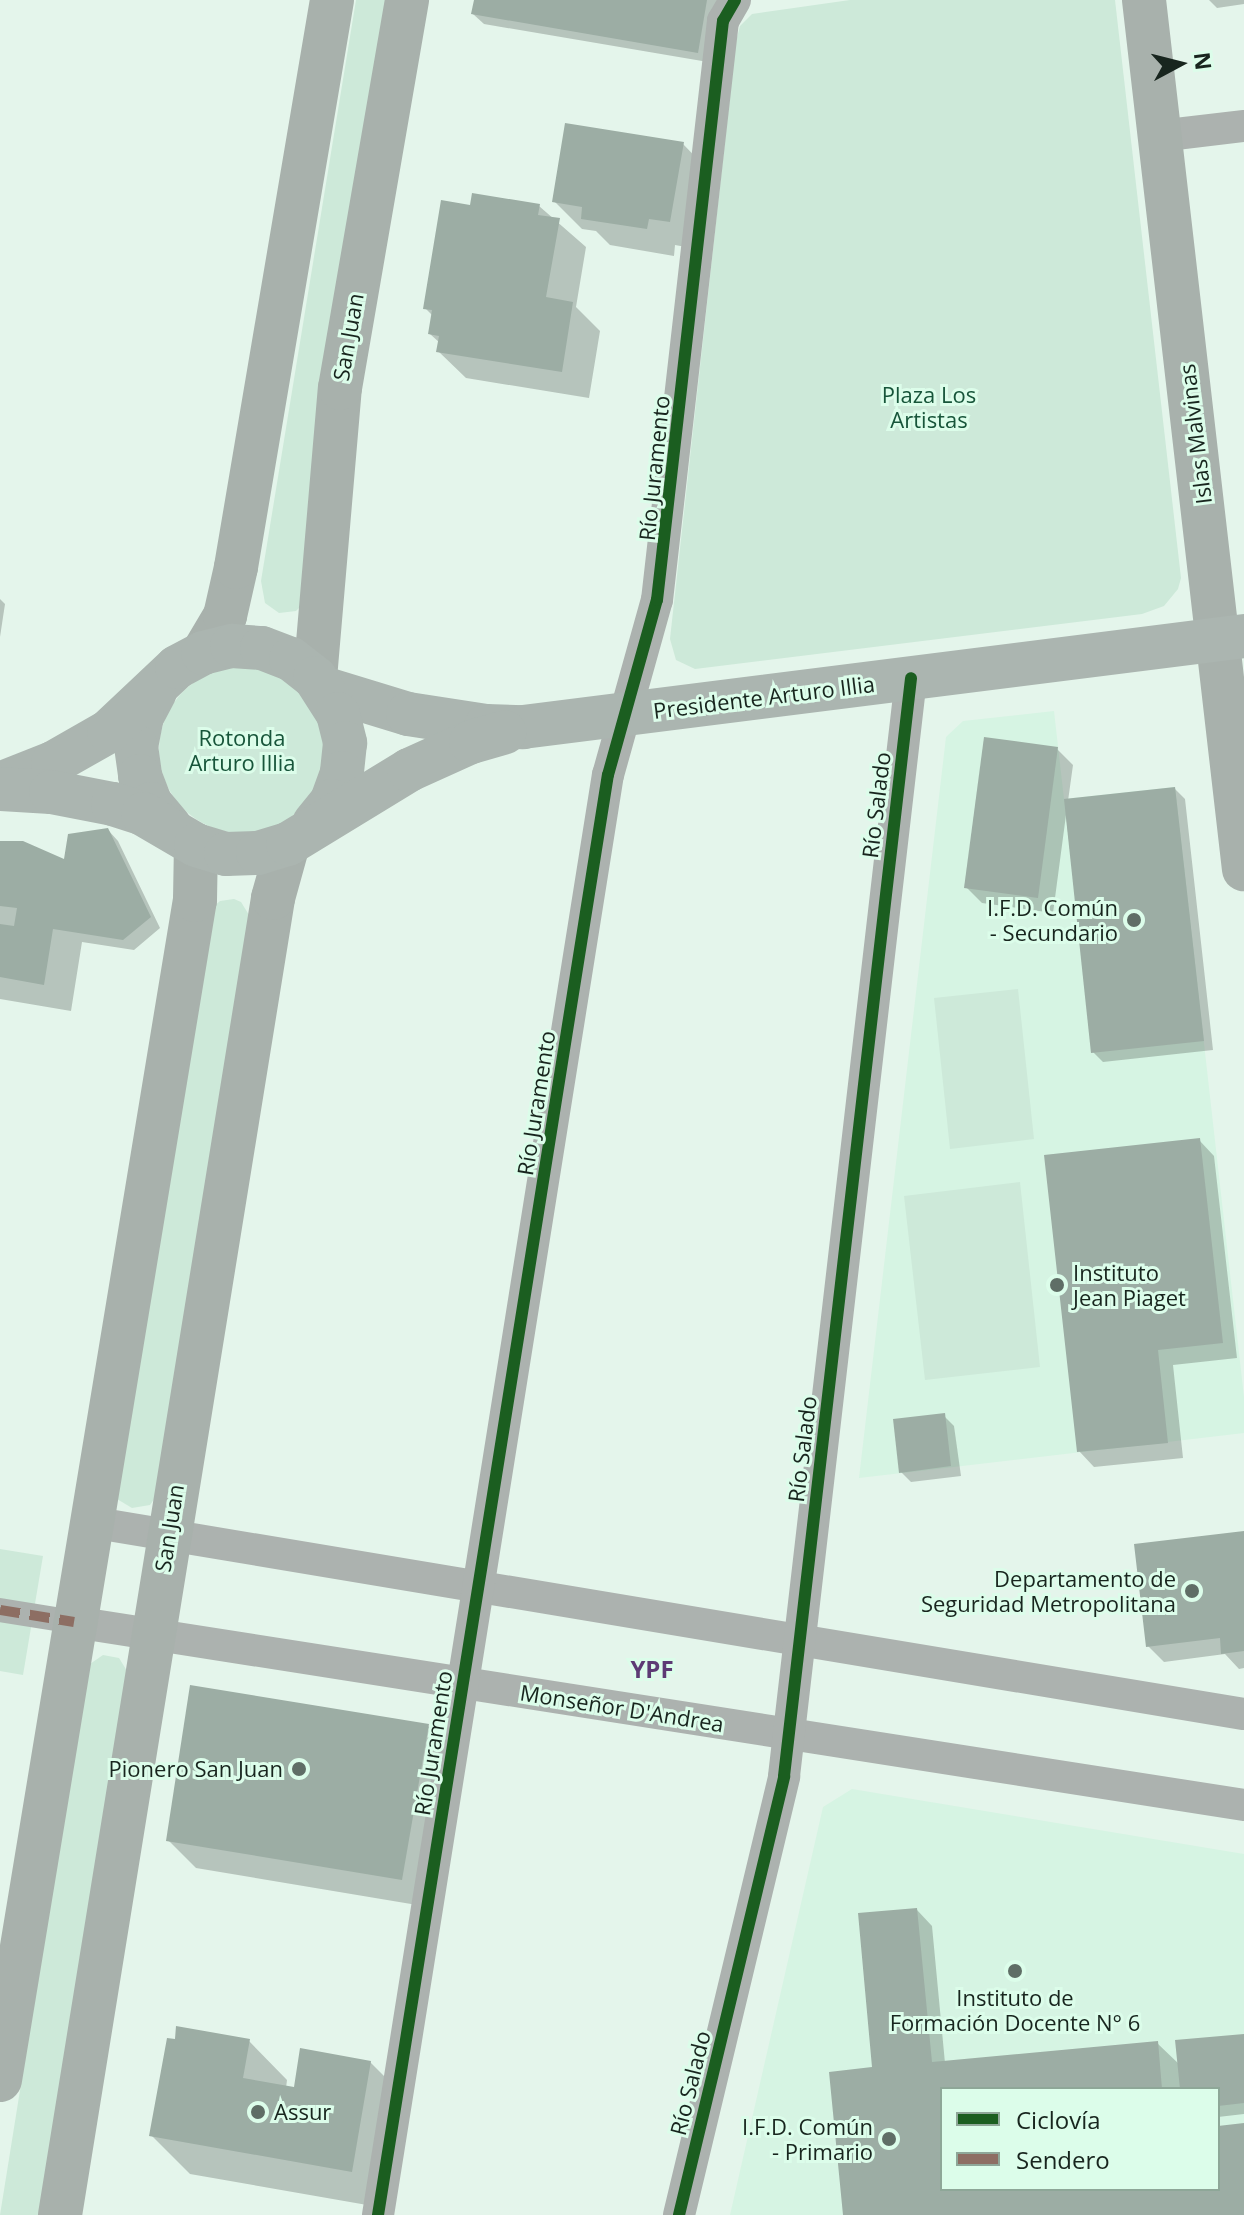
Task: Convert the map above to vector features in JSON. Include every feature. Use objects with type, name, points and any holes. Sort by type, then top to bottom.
[{"type":"main road","points":[[203,653],[225,616],[236,567],[332,0]]},
{"type":"main road","name":"Islas Malvinas","points":[[1144,0],[1159,136],[1231,638],[1244,869]]},
{"type":"main road","name":"San Juan","points":[[319,683],[340,388],[407,1]]},
{"type":"main road","name":"Presidente Arturo Illia","points":[[319,683],[408,714],[486,726],[523,727],[1231,638]]},
{"type":"main road","name":"Presidente Arturo Illia","points":[[0,787],[81,748],[132,713],[177,667],[203,653],[232,646],[262,648],[291,659],[319,683],[338,714],[345,743],[342,773],[332,801],[300,834]]},
{"type":"main road","name":"Presidente Arturo Illia","points":[[156,689],[142,716],[136,746],[140,776],[151,804],[183,836]]},
{"type":"main road","name":"Presidente Arturo Illia","points":[[0,787],[83,796],[143,814],[183,836],[226,854],[258,853],[300,834],[440,756],[523,727]]},
{"type":"main road","name":"San Juan","points":[[60,2215],[273,898],[300,834]]},
{"type":"main road","points":[[0,2080],[195,900],[183,836]]},
{"type":"street","name":"Río Juramento","points":[[378,2215],[608,775],[657,600],[665,554],[723,21],[734,0]]},
{"type":"street","points":[[1159,136],[1244,126]]},
{"type":"street","name":"Río Salado","points":[[679,2215],[773,1830],[789,1735],[911,678]]},
{"type":"street","points":[[90,1522],[1244,1714]]},
{"type":"street","name":"Monseñor D'Andrea","points":[[0,1610],[1244,1805]]},
{"type":"shaded area","points":[[1054,711],[1064,799],[1175,787],[1244,1397],[1244,1433],[859,1478],[946,737],[963,721]]},
{"type":"shaded area","name":"Instituto de Formación Docente N° 6","points":[[852,1789],[1244,1854],[1244,2215],[730,2215],[823,1807]]},
{"type":"green space","points":[[356,0],[392,0],[302,605],[296,611],[279,613],[265,603],[261,581]]},
{"type":"green space","name":"Plaza Los Artistas","points":[[850,0],[1115,0],[1181,578],[1178,589],[1164,606],[1142,614],[695,669],[676,660],[670,639],[736,41],[740,26],[752,14]]},
{"type":"green space","name":"Rotonda Arturo Illia","points":[[242,667],[274,674],[300,692],[318,718],[325,750],[318,782],[300,808],[274,826],[242,833],[210,826],[184,808],[166,782],[159,750],[166,718],[184,692],[210,674]]},
{"type":"green space","points":[[234,899],[241,902],[249,915],[155,1498],[150,1505],[132,1508],[117,1499],[213,907],[220,901]]},
{"type":"green space","points":[[1018,989],[1034,1139],[950,1149],[934,998]]},
{"type":"green space","points":[[1020,1182],[1040,1367],[925,1380],[904,1196]]},
{"type":"green space","points":[[0,1549],[43,1556],[23,1675],[0,1671]]},
{"type":"green space","points":[[103,1655],[119,1658],[127,1671],[43,2215],[0,2215],[87,1673],[90,1664]]},
{"type":"building","points":[[474,0],[707,0],[698,53],[471,14]]},
{"type":"building","points":[[565,123],[684,142],[670,222],[649,219],[647,229],[581,219],[582,207],[552,202]]},
{"type":"building","points":[[472,193],[540,204],[538,215],[560,218],[546,297],[573,302],[562,372],[436,352],[439,336],[428,334],[432,310],[423,309],[441,200],[470,205]]},
{"type":"building","points":[[984,737],[1058,747],[1038,898],[964,888]]},
{"type":"building","name":"I.F.D. Común - Secundario","points":[[1175,787],[1204,1041],[1091,1053],[1064,799]]},
{"type":"building","points":[[108,828],[151,917],[123,940],[53,929],[44,985],[0,977],[0,924],[14,926],[17,908],[0,906],[0,841],[23,841],[64,859],[68,834]]},
{"type":"building","points":[[1200,1138],[1223,1343],[1158,1350],[1168,1443],[1077,1452],[1044,1155]]},
{"type":"building","points":[[945,1413],[951,1466],[899,1473],[893,1419]]},
{"type":"building","name":"Departamento de Seguridad Metropolitana","points":[[1244,1531],[1244,1651],[1221,1654],[1220,1638],[1146,1647],[1134,1544]]},
{"type":"building","name":"Pionero San Juan","points":[[190,1685],[429,1724],[402,1880],[166,1841]]},
{"type":"building","name":"I.F.D. Común - Primario","points":[[917,1908],[932,2062],[1158,2041],[1162,2087],[940,2087],[940,2191],[1220,2191],[1220,2126],[1244,2123],[1244,2215],[843,2215],[829,2072],[872,2067],[858,1913]]},
{"type":"building","name":"Assur","points":[[176,2026],[250,2039],[243,2078],[294,2087],[300,2048],[371,2061],[352,2172],[149,2136],[167,2038],[175,2039]]},
{"type":"building","points":[[1244,2034],[1244,2103],[1220,2106],[1220,2087],[1180,2087],[1175,2040]]},
{"type":"marked path","points":[[0,1610],[74,1622]]},
{"type":"cycle path","points":[[378,2215],[608,775],[657,600],[723,21],[735,0]]},
{"type":"cycle path","points":[[679,2215],[784,1776],[911,678]]},
{"type":"place","name":"I.F.D. Común - Secundario","points":[[1134,920]]},
{"type":"place","name":"Instituto Jean Piaget","points":[[1057,1285]]},
{"type":"place","name":"Departamento de Seguridad Metropolitana","points":[[1192,1591]]},
{"type":"place","name":"Pionero San Juan","points":[[299,1769]]},
{"type":"place","name":"Instituto de Formación Docente N° 6","points":[[1015,1971]]},
{"type":"place","name":"Assur","points":[[258,2112]]},
{"type":"place","name":"I.F.D. Común - Primario","points":[[889,2139]]},
{"type":"district","name":"YPF","points":[[652,1669]]}]
